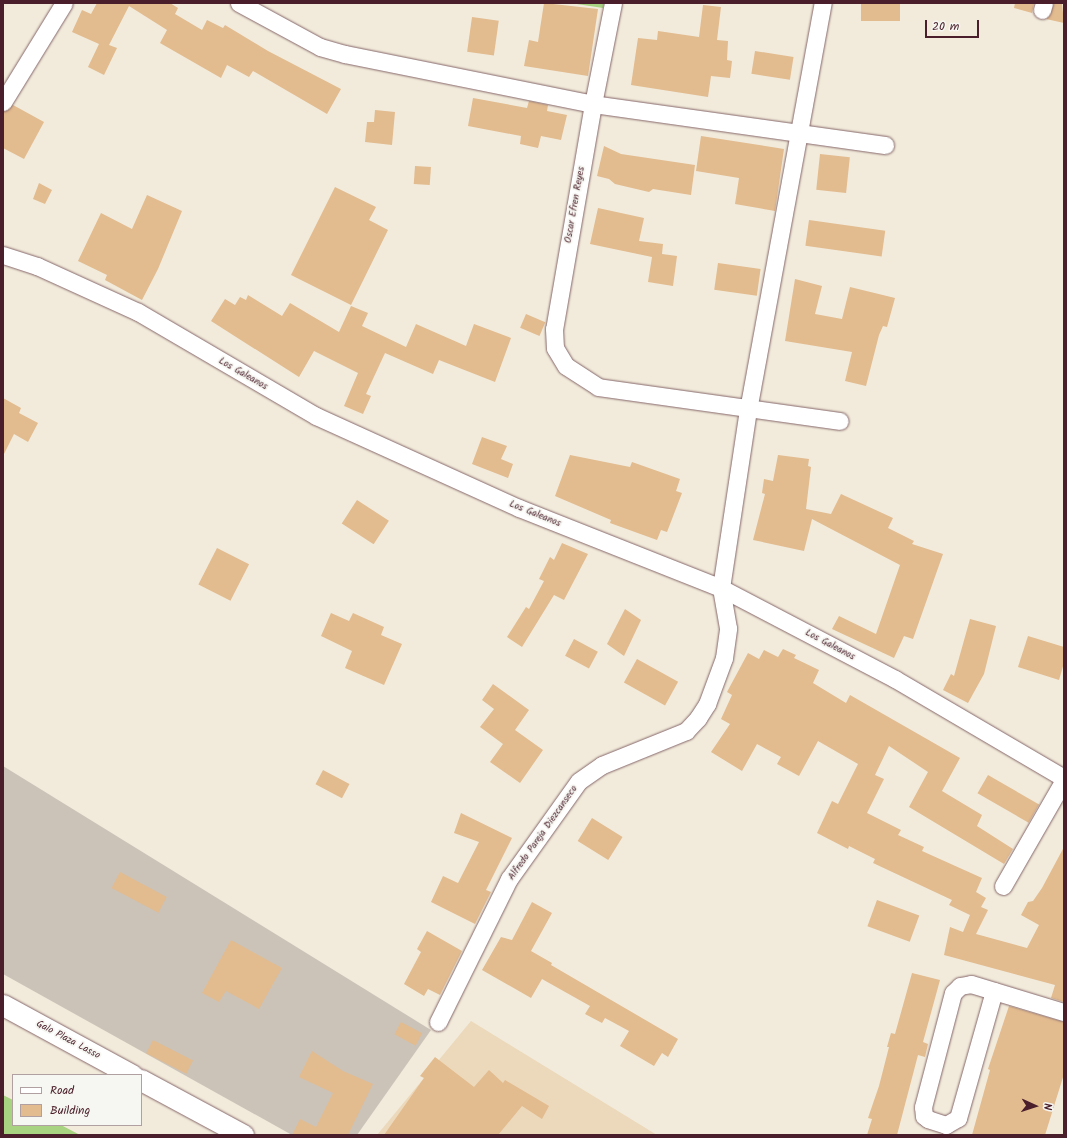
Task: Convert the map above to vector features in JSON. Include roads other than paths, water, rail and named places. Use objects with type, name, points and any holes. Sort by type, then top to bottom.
[{"type":"street","points":[[3,102],[64,3]]},
{"type":"street","points":[[239,3],[320,47],[593,104],[801,131],[885,145]]},
{"type":"street","name":"Oscar Efren Reyes","points":[[613,3],[593,104],[554,329],[555,348],[566,366],[598,387],[748,410]]},
{"type":"street","name":"Alfredo Pareja Diezcanseco","points":[[438,1022],[509,879],[579,781],[602,765],[686,731],[698,718],[707,704],[728,643],[728,628],[721,588],[748,410],[801,131],[823,3]]},
{"type":"street","name":"Los Galeanos","points":[[3,255],[37,266],[138,312],[316,416],[519,508],[721,588],[895,679],[1064,779]]},
{"type":"street","points":[[748,410],[840,421]]},
{"type":"street","points":[[1003,886],[1064,779]]},
{"type":"street","points":[[994,991],[958,1118],[946,1124],[928,1119],[924,1116],[923,1107],[953,993],[960,986],[971,984],[1064,1012]]},
{"type":"street","name":"Galo Plaza Lasso","points":[[3,1005],[130,1074]]},
{"type":"street","points":[[142,1081],[243,1135]]}]
